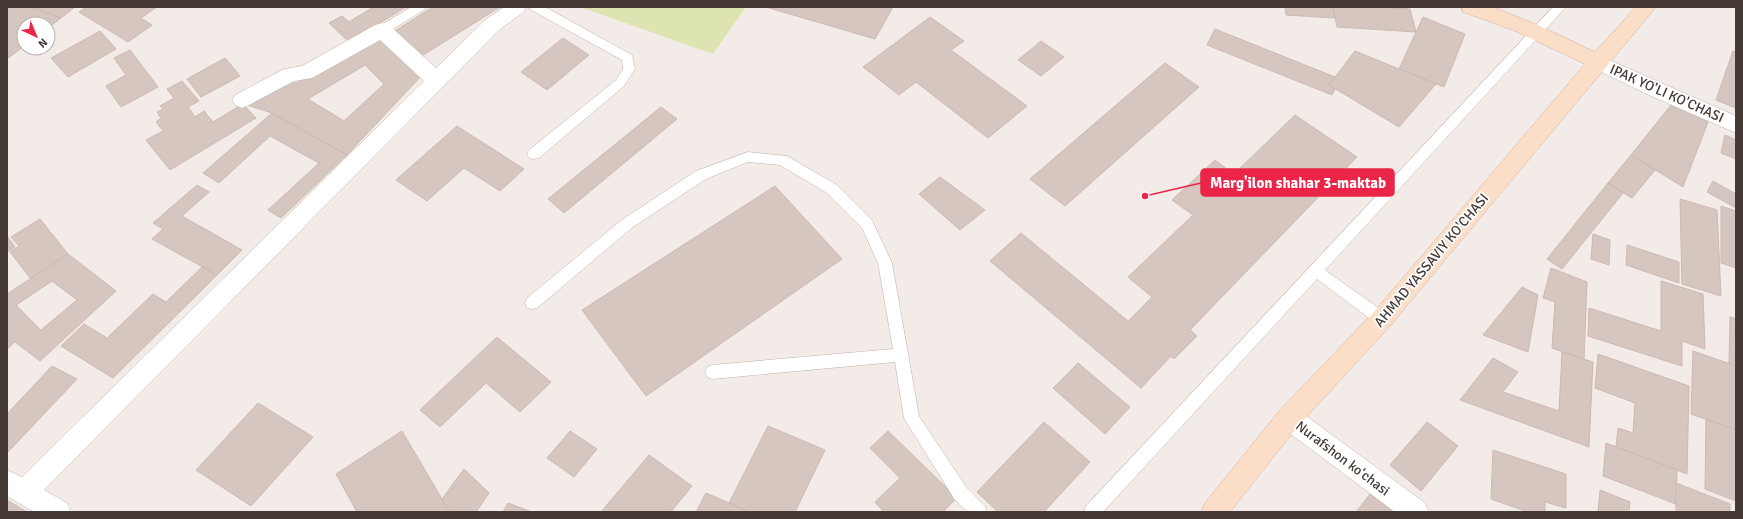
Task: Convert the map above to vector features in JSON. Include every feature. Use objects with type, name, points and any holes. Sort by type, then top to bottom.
[{"type":"main road","name":"IPAK YO'LI KO'CHASI","points":[[1470,7],[1489,12],[1537,32],[1598,62]]},
{"type":"main road","name":"AHMAD YASSAVIY KO'CHASI","points":[[1214,512],[1289,418],[1382,319],[1598,62],[1647,7]]},
{"type":"street","points":[[58,512],[16,487],[492,25],[517,7]]},
{"type":"street","points":[[242,100],[291,74],[305,73],[382,30],[436,80]]},
{"type":"street","name":"IPAK YO'LI KO'CHASI","points":[[1598,62],[1658,91],[1736,125]]},
{"type":"street","name":"Nurafshon koʻchasi","points":[[1289,418],[1416,512]]},
{"type":"lane","points":[[382,30],[420,7]]},
{"type":"lane","points":[[534,154],[620,83],[629,69],[628,58],[535,7]]},
{"type":"lane","points":[[1092,512],[1560,7]]},
{"type":"lane","points":[[532,304],[628,223],[701,175],[748,157],[782,160],[832,189],[867,224],[885,263],[912,418],[961,494],[979,512]]},
{"type":"lane","points":[[1316,271],[1382,319]]},
{"type":"lane","points":[[712,372],[901,355]]},
{"type":"green space","points":[[746,7],[713,54],[583,8]]},
{"type":"building","points":[[7,7],[32,7],[56,16],[16,16],[16,52],[7,59]]},
{"type":"building","points":[[32,7],[75,7],[61,18]]},
{"type":"building","points":[[86,7],[157,7],[141,18],[152,25],[128,42],[79,12]]},
{"type":"building","points":[[373,7],[406,7],[349,42],[329,23],[342,16],[349,22]]},
{"type":"building","points":[[433,7],[500,7],[420,57],[393,32]]},
{"type":"building","points":[[766,7],[893,7],[875,39]]},
{"type":"building","points":[[1285,7],[1333,7],[1335,18],[1286,15]]},
{"type":"building","points":[[1333,7],[1381,7],[1410,9],[1416,32],[1337,27]]},
{"type":"building","points":[[56,16],[61,18],[56,22]]},
{"type":"building","points":[[930,17],[964,41],[951,50],[1027,106],[988,138],[916,82],[899,95],[863,67]]},
{"type":"building","points":[[1423,17],[1465,34],[1444,87],[1399,69]]},
{"type":"building","points":[[1215,29],[1335,77],[1329,85],[1335,89],[1332,95],[1207,45]]},
{"type":"building","points":[[100,31],[116,49],[68,77],[51,58]]},
{"type":"building","points":[[380,37],[423,74],[347,155],[272,113],[247,105],[289,79],[296,83]],"holes":[[[365,65],[384,84],[344,121],[308,99]]]},
{"type":"building","points":[[563,38],[589,55],[547,90],[521,72]]},
{"type":"building","points":[[1041,41],[1064,57],[1041,76],[1018,60]]},
{"type":"building","points":[[130,50],[158,87],[121,107],[106,86],[126,75],[114,58]]},
{"type":"building","points":[[1355,51],[1436,84],[1399,127],[1329,85]]},
{"type":"building","points":[[1733,51],[1736,52],[1736,108],[1716,100]]},
{"type":"building","points":[[225,58],[240,76],[201,97],[187,79]]},
{"type":"building","points":[[1165,63],[1199,87],[1065,206],[1030,179]]},
{"type":"building","points":[[182,81],[199,101],[188,107],[195,117],[204,111],[213,122],[243,104],[256,118],[170,170],[146,140],[163,131],[156,122],[161,118],[157,112],[163,109],[160,106],[174,98],[167,89]]},
{"type":"building","points":[[1671,105],[1708,122],[1683,187],[1631,155]]},
{"type":"building","points":[[661,107],[677,119],[564,213],[548,199]]},
{"type":"building","points":[[272,113],[347,155],[281,218],[268,210],[319,163],[270,136],[219,183],[203,173]]},
{"type":"building","points":[[1295,115],[1357,157],[1190,330],[1197,336],[1174,359],[1171,356],[1141,388],[990,261],[1021,233],[1128,321],[1152,297],[1128,277],[1193,215],[1172,200],[1215,160],[1234,174]]},
{"type":"building","points":[[457,126],[524,169],[500,191],[464,168],[427,201],[396,180]]},
{"type":"building","points":[[1725,135],[1736,140],[1736,159],[1721,153]]},
{"type":"building","points":[[1631,155],[1655,170],[1632,198],[1608,183]]},
{"type":"building","points":[[940,177],[985,210],[960,230],[919,194]]},
{"type":"building","points":[[1713,181],[1736,194],[1736,208],[1707,192]]},
{"type":"building","points":[[1608,183],[1623,193],[1562,269],[1547,259]]},
{"type":"building","points":[[197,185],[209,192],[182,216],[242,250],[217,275],[152,239],[163,229],[153,223]]},
{"type":"building","points":[[775,186],[842,259],[646,396],[582,310]]},
{"type":"building","points":[[1680,199],[1717,210],[1721,296],[1682,284]]},
{"type":"building","points":[[1721,206],[1736,211],[1736,268],[1721,263]]},
{"type":"building","points":[[40,219],[68,254],[31,279],[10,252],[19,246],[11,237]]},
{"type":"building","points":[[1593,234],[1610,240],[1609,265],[1591,259]]},
{"type":"building","points":[[7,236],[15,247],[7,252]]},
{"type":"building","points":[[1627,245],[1679,262],[1679,283],[1626,265]]},
{"type":"building","points":[[68,254],[116,291],[40,361],[15,342],[7,349],[7,294]],"holes":[[[52,281],[77,300],[41,330],[16,305]]]},
{"type":"building","points":[[202,267],[217,275],[113,378],[61,346],[84,324],[107,338],[153,294],[166,302]]},
{"type":"building","points":[[1551,268],[1587,282],[1584,359],[1552,348],[1555,302],[1543,298]]},
{"type":"building","points":[[1661,281],[1703,294],[1705,349],[1682,341],[1682,366],[1588,336],[1589,308],[1661,331]]},
{"type":"building","points":[[1522,287],[1538,295],[1528,352],[1483,335]]},
{"type":"building","points":[[1730,317],[1736,319],[1736,366],[1729,363]]},
{"type":"building","points":[[497,337],[551,382],[520,412],[486,383],[440,427],[420,410]]},
{"type":"building","points":[[1693,351],[1736,366],[1736,430],[1691,414]]},
{"type":"building","points":[[1562,352],[1593,362],[1589,447],[1460,400],[1493,358],[1518,372],[1503,392],[1559,411]]},
{"type":"building","points":[[1598,354],[1689,386],[1687,474],[1616,447],[1618,428],[1633,433],[1635,403],[1595,388]]},
{"type":"building","points":[[1078,363],[1130,407],[1105,434],[1053,388]]},
{"type":"building","points":[[52,366],[77,379],[7,453],[7,414]]},
{"type":"building","points":[[258,403],[313,437],[251,506],[196,470]]},
{"type":"building","points":[[1706,419],[1736,430],[1736,501],[1705,489]]},
{"type":"building","points":[[1044,422],[1090,462],[1044,512],[998,512],[977,492]]},
{"type":"building","points":[[1427,422],[1458,446],[1421,491],[1390,465]]},
{"type":"building","points":[[768,426],[825,450],[795,512],[749,512],[729,503]]},
{"type":"building","points":[[402,431],[450,512],[357,512],[336,474]]},
{"type":"building","points":[[570,431],[597,449],[574,477],[547,458]]},
{"type":"building","points":[[888,431],[957,498],[943,512],[884,512],[875,502],[900,478],[870,448]]},
{"type":"building","points":[[1606,443],[1677,470],[1676,504],[1603,476]]},
{"type":"building","points":[[1493,450],[1566,474],[1566,508],[1545,502],[1545,512],[1528,512],[1491,499]]},
{"type":"building","points":[[649,455],[692,486],[671,512],[601,512]]},
{"type":"building","points":[[464,469],[489,493],[476,512],[450,512],[442,499]]},
{"type":"building","points":[[1676,483],[1730,504],[1730,512],[1676,512]]},
{"type":"building","points":[[1600,490],[1630,502],[1629,512],[1598,512]]},
{"type":"building","points":[[706,493],[729,503],[749,512],[696,512]]},
{"type":"building","points":[[1370,494],[1393,512],[1356,512]]},
{"type":"building","points":[[7,500],[27,512],[7,512]]},
{"type":"building","points":[[508,503],[532,512],[503,512]]},
{"type":"place","name":"Marg'ilon shahar 3-maktab","points":[[1145,196]]}]
